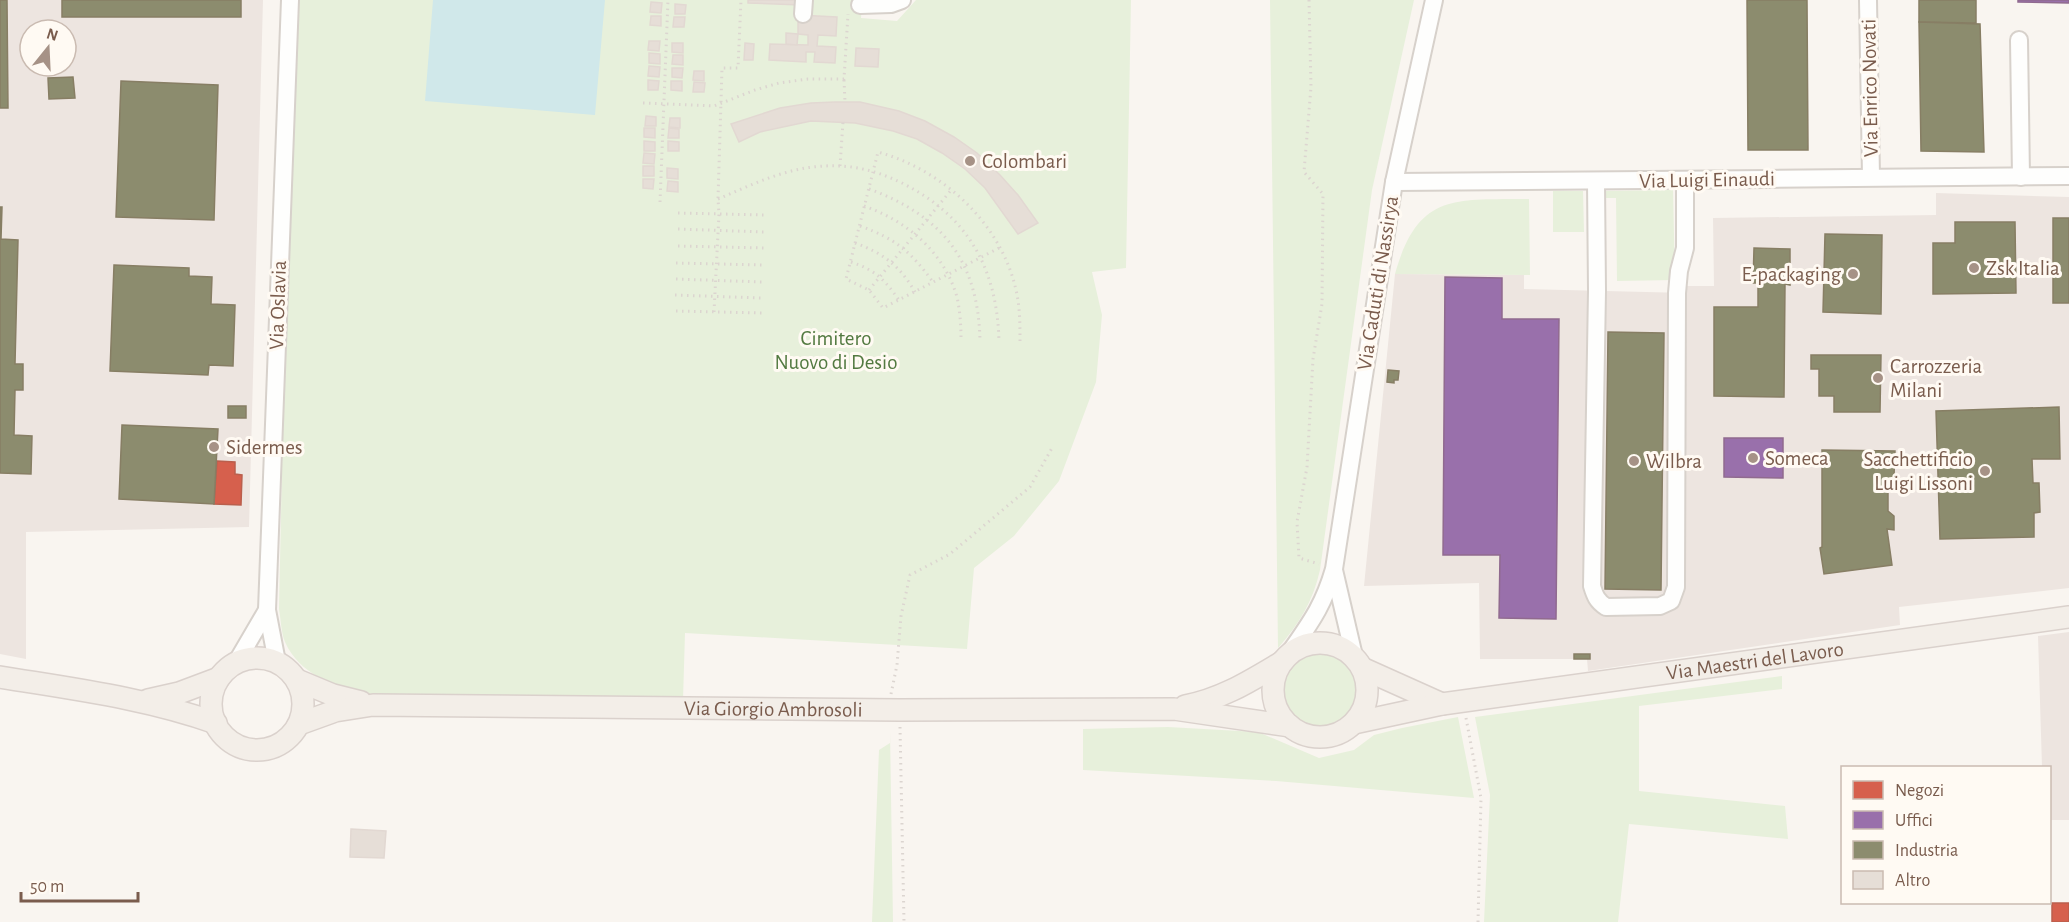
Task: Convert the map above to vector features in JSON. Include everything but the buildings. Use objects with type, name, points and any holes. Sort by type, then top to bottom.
[{"type":"main road","name":"Via Maestri del Lavoro","points":[[1354,723],[1452,703],[2069,617]]},
{"type":"main road","points":[[1359,663],[1368,683],[1368,698],[1363,712],[1343,732],[1315,737],[1302,734],[1290,726],[1278,712],[1273,696],[1274,678],[1285,658],[1300,646],[1314,642],[1342,647],[1359,663],[1452,703]]},
{"type":"main road","points":[[142,701],[179,693],[219,678],[236,663],[249,658],[264,658],[278,662],[297,680],[304,702],[299,724],[291,736],[265,749],[250,749],[224,736],[216,723],[212,708],[213,693],[219,678]]},
{"type":"main road","name":"Via Giorgio Ambrosoli","points":[[1174,709],[1199,704],[1233,691],[1285,658]]},
{"type":"main road","points":[[0,676],[142,701],[182,711],[216,723]]},
{"type":"main road","name":"Via Giorgio Ambrosoli","points":[[297,680],[333,696],[373,705]]},
{"type":"main road","name":"Via Giorgio Ambrosoli","points":[[299,724],[335,711],[373,705],[894,710],[1174,709],[1290,726]]},
{"type":"street","name":"Via Oslavia","points":[[278,662],[267,610],[290,0]]},
{"type":"street","points":[[855,5],[891,4],[902,0]]},
{"type":"street","name":"Via Caduti di Nassirya","points":[[1285,658],[1316,615],[1327,592],[1334,569],[1394,182],[1434,0]]},
{"type":"street","name":"Via Enrico Novati","points":[[1868,0],[1871,176]]},
{"type":"street","points":[[2019,40],[2020,177]]},
{"type":"street","name":"Via Luigi Einaudi","points":[[1394,182],[2069,176]]},
{"type":"street","points":[[1596,182],[1597,291],[1592,586],[1599,603],[1606,607],[1660,606],[1671,601],[1676,586],[1677,293],[1679,271],[1685,248],[1685,180]]},
{"type":"street","name":"Via Caduti di Nassirya","points":[[1334,569],[1359,663]]},
{"type":"street","name":"Via Oslavia","points":[[236,663],[267,610]]},
{"type":"path","points":[[660,202],[668,0]]},
{"type":"path","points":[[714,312],[722,68],[738,68],[741,0]]},
{"type":"path","points":[[1309,0],[1311,87],[1304,172],[1323,194],[1322,304],[1313,358],[1307,467],[1297,522],[1299,558],[1334,569]]},
{"type":"path","points":[[845,102],[844,79],[855,5]]},
{"type":"path","points":[[643,103],[721,104],[779,83],[808,79],[844,79]]},
{"type":"path","points":[[840,165],[843,122]]},
{"type":"path","points":[[999,248],[883,308],[869,290],[846,279],[878,152],[915,165],[952,189],[982,222],[999,248],[1008,264],[1020,314],[1020,341]]},
{"type":"path","points":[[718,199],[782,173],[840,165],[873,170],[916,190],[939,205],[961,227],[981,257],[993,288],[999,341]]},
{"type":"path","points":[[868,189],[901,202],[941,233],[965,266],[972,282],[979,313],[980,340]]},
{"type":"path","points":[[869,290],[952,189]]},
{"type":"path","points":[[864,206],[890,217],[916,234],[936,256],[957,296],[961,339]]},
{"type":"path","points":[[678,213],[765,215]]},
{"type":"path","points":[[860,226],[904,248],[933,282]]},
{"type":"path","points":[[678,229],[764,232]]},
{"type":"path","points":[[855,243],[880,253],[892,262],[902,272],[915,292]]},
{"type":"path","points":[[678,246],[764,248]]},
{"type":"path","points":[[851,262],[880,276],[899,300]]},
{"type":"path","points":[[676,263],[762,265]]},
{"type":"path","points":[[676,279],[762,282]]},
{"type":"path","points":[[675,295],[761,298]]},
{"type":"path","points":[[676,311],[762,313]]},
{"type":"path","points":[[904,922],[894,710],[901,616],[910,575],[950,554],[1030,487],[1052,448]]},
{"type":"path","points":[[1452,703],[1474,756],[1481,798],[1478,922]]},
{"type":"shaded area","points":[[0,0],[263,0],[249,527],[26,532],[26,659],[0,654]]},
{"type":"shaded area","points":[[1936,193],[2069,197],[2069,588],[1899,607],[1900,625],[1588,671],[1587,659],[1480,659],[1479,583],[1364,586],[1395,274],[1524,275],[1524,289],[1687,293],[1687,286],[1714,286],[1713,218],[1936,215]]},
{"type":"shaded area","points":[[2069,632],[2069,820],[2051,820],[2051,766],[2042,766],[2038,636]]},
{"type":"green space","name":"Cimitero Nuovo di Desio","points":[[299,0],[862,0],[861,18],[897,21],[916,0],[1131,0],[1126,268],[1092,272],[1102,315],[1096,382],[1059,481],[1014,536],[974,568],[967,649],[685,633],[683,700],[362,695],[318,676],[299,663],[285,642],[279,609],[284,374]]},
{"type":"green space","points":[[1270,0],[1414,0],[1372,190],[1320,570],[1304,612],[1278,648]]},
{"type":"green space","points":[[1673,190],[1675,280],[1617,281],[1616,198],[1603,198],[1603,191]]},
{"type":"green space","points":[[1553,191],[1583,191],[1584,232],[1553,232]]},
{"type":"green space","points":[[1529,199],[1530,275],[1395,274],[1404,247],[1415,228],[1428,214],[1443,206],[1460,202]]},
{"type":"green space","points":[[1320,652],[1334,655],[1346,663],[1354,675],[1357,689],[1354,703],[1346,715],[1334,723],[1320,726],[1306,723],[1294,715],[1286,703],[1283,689],[1286,675],[1294,663],[1306,655]]},
{"type":"green space","points":[[1782,676],[1782,689],[1639,706],[1639,791],[1785,806],[1788,839],[1629,824],[1618,922],[1484,922],[1490,795],[1475,717]]},
{"type":"green space","points":[[1458,717],[1474,798],[1276,781],[1083,770],[1083,729],[1168,727],[1258,732],[1319,758],[1354,750],[1374,735]]},
{"type":"green space","points":[[890,731],[893,922],[872,922],[879,750],[890,743]]},
{"type":"water","points":[[433,0],[605,0],[595,115],[425,101]]},
{"type":"place","name":"Colombari","points":[[970,161]]},
{"type":"place","name":"Zsk Italia","points":[[1974,268]]},
{"type":"place","name":"E-packaging","points":[[1853,274]]},
{"type":"place","name":"Carrozzeria Milani","points":[[1878,378]]},
{"type":"place","name":"Sidermes","points":[[214,447]]},
{"type":"place","name":"Someca","points":[[1753,458]]},
{"type":"place","name":"Wilbra","points":[[1634,461]]},
{"type":"place","name":"Sacchettificio Luigi Lissoni","points":[[1985,471]]}]
